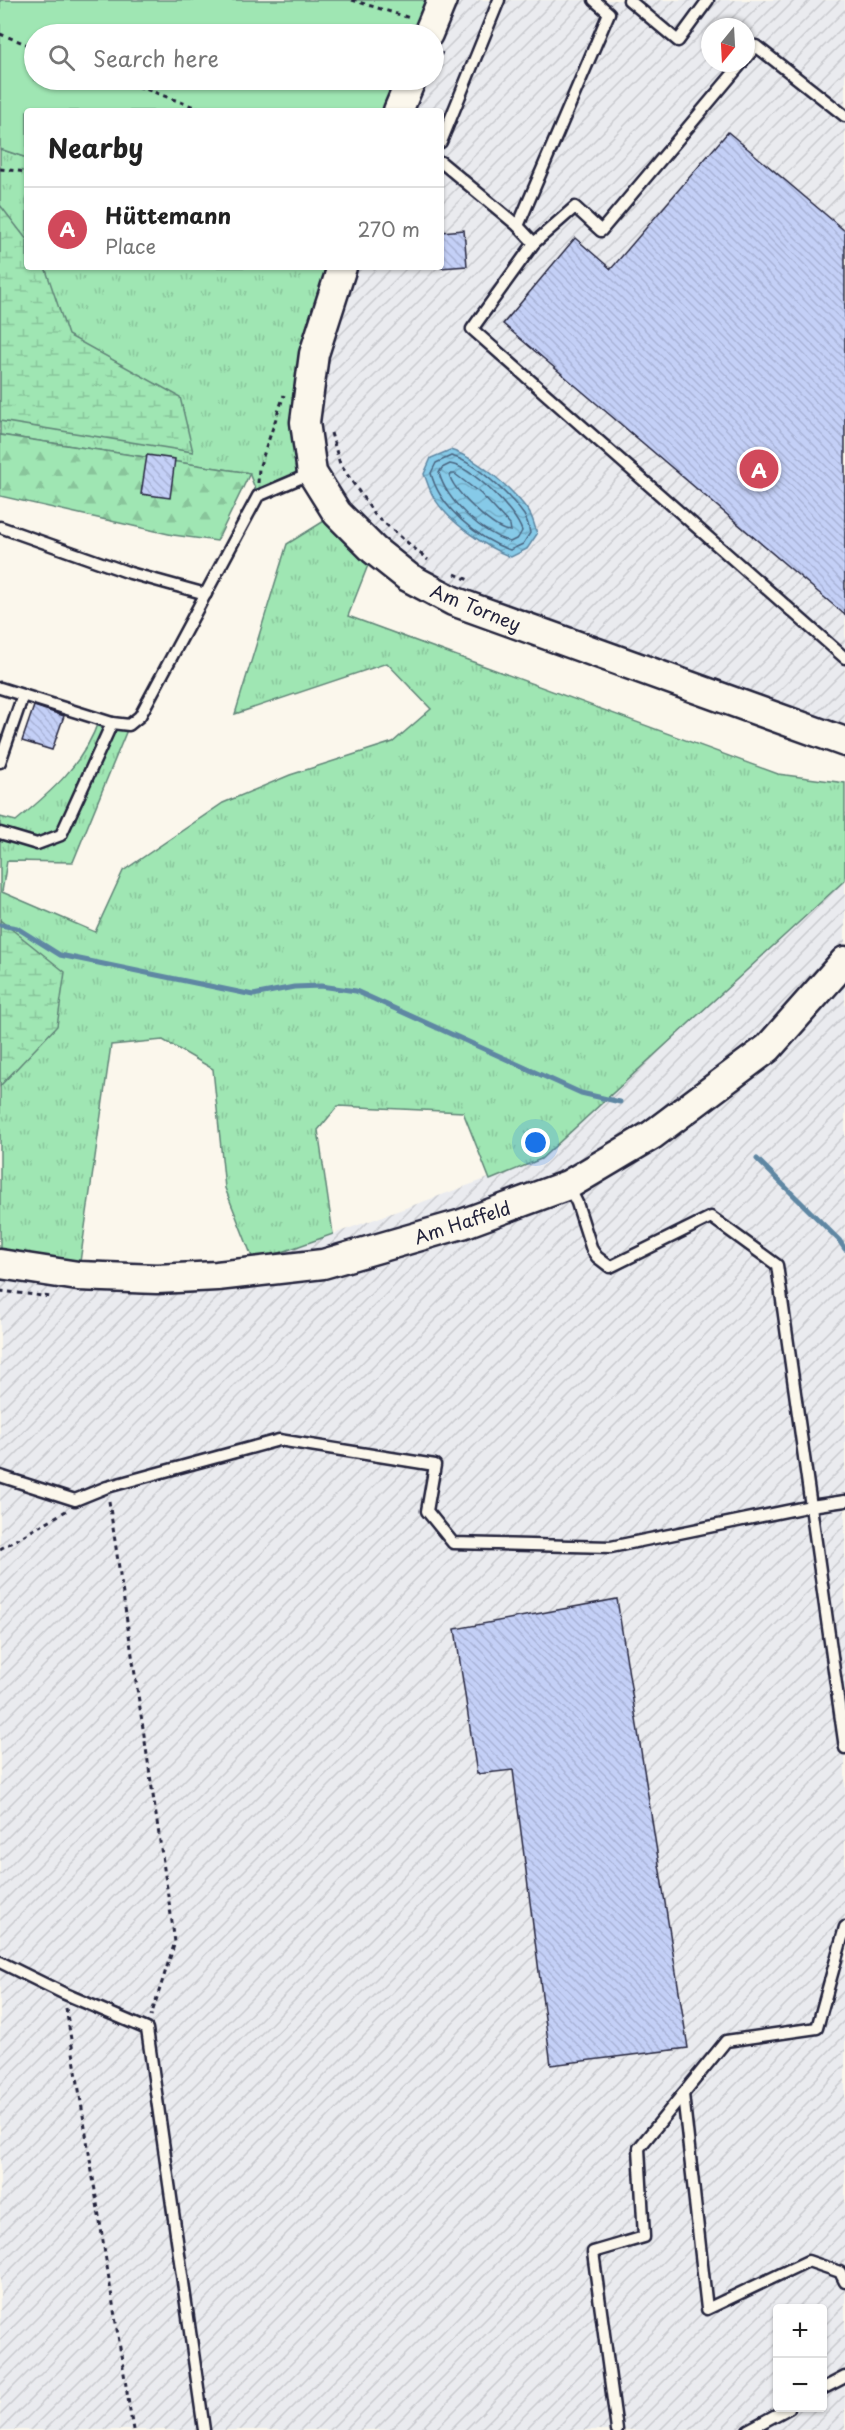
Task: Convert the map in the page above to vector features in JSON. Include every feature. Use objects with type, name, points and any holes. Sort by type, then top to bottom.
[{"type":"street","points":[[399,108],[407,90]]},
{"type":"street","name":"Am Torney","points":[[341,270],[314,354],[305,422],[312,473],[337,513],[374,550],[408,577],[453,601],[845,742]]},
{"type":"street","name":"Am Haffeld","points":[[0,1264],[63,1275],[158,1279],[217,1276],[322,1264],[462,1224],[568,1185],[652,1135],[768,1048],[845,961]]},
{"type":"lane","points":[[444,135],[499,0]]},
{"type":"lane","points":[[518,226],[609,13],[594,0]]},
{"type":"lane","points":[[629,0],[678,41],[708,0]]},
{"type":"lane","points":[[755,47],[845,116]]},
{"type":"lane","points":[[734,72],[601,231],[575,207],[534,243],[472,329],[845,658]]},
{"type":"lane","points":[[444,164],[518,226],[534,243]]},
{"type":"lane","points":[[0,688],[112,723],[129,725],[140,716],[258,496],[312,473]]},
{"type":"lane","points":[[0,527],[130,573],[206,594]]},
{"type":"lane","points":[[0,762],[24,695]]},
{"type":"lane","points":[[0,833],[37,844],[61,835],[112,723]]},
{"type":"lane","points":[[568,1185],[577,1203],[592,1250],[610,1267],[711,1217],[777,1264],[845,1748]]},
{"type":"lane","points":[[0,1476],[75,1500],[107,1487],[279,1440],[435,1465],[428,1511],[453,1543],[611,1546],[845,1501]]},
{"type":"lane","points":[[617,2430],[593,2252],[644,2237],[639,2148],[726,2041],[818,2028],[845,1927]]},
{"type":"lane","points":[[0,1962],[147,2030],[204,2430]]},
{"type":"lane","points":[[683,2094],[707,2309],[808,2261],[840,2272],[845,2282]]},
{"type":"lane","points":[[827,2386],[845,2377]]},
{"type":"lane","points":[[748,2430],[782,2412]]},
{"type":"path","points":[[352,0],[434,20]]},
{"type":"path","points":[[0,34],[24,43]]},
{"type":"path","points":[[148,90],[197,108]]},
{"type":"path","points":[[0,169],[24,172]]},
{"type":"path","points":[[331,432],[339,464],[375,515],[433,565]]},
{"type":"path","points":[[454,574],[476,583]]},
{"type":"path","points":[[107,1487],[175,1942],[147,2030]]},
{"type":"path","points":[[0,1549],[68,1510]]},
{"type":"path","points":[[63,1993],[132,2430]]},
{"type":"shaded area","points":[[437,0],[845,0],[845,742],[453,601],[337,513],[305,422],[340,270],[444,270],[444,108],[394,108],[401,90],[444,90],[444,24],[435,24]]},
{"type":"shaded area","points":[[845,880],[845,2430],[0,2430],[0,1264],[217,1276],[541,1159]]},
{"type":"green space","points":[[0,0],[437,0],[427,24],[24,24],[24,90],[401,90],[394,108],[24,108],[24,157],[0,149]]},
{"type":"green space","points":[[0,149],[24,157],[24,270],[340,270],[314,354],[312,473],[258,496],[249,473],[0,435]]},
{"type":"green space","points":[[0,205],[24,236],[24,270],[46,270],[68,335],[180,397],[193,452],[0,421]]},
{"type":"green space","points":[[0,435],[250,473],[217,541],[173,535],[0,496]]},
{"type":"green space","points":[[337,513],[374,550],[348,616],[778,774],[845,783],[845,880],[541,1159],[490,1180],[463,1112],[338,1106],[318,1130],[333,1234],[254,1262],[225,1188],[213,1069],[163,1040],[111,1045],[78,1276],[0,1264],[0,817],[16,821],[54,788],[76,763],[93,735],[99,719],[129,725],[73,862],[7,861],[2,892],[95,932],[123,871],[223,803],[290,775],[393,742],[431,709],[387,663],[235,714],[287,544]]},
{"type":"green space","points":[[0,920],[65,972],[57,1026],[0,1086]]},
{"type":"water","points":[[450,450],[471,459],[482,467],[504,484],[522,503],[530,514],[537,534],[527,549],[511,557],[501,553],[457,524],[439,505],[424,474],[431,458]]},
{"type":"building","points":[[728,132],[845,231],[845,615],[503,324],[575,238],[611,269]]},
{"type":"building","points":[[464,230],[467,266],[444,268],[444,232]]},
{"type":"building","points":[[147,455],[175,459],[170,498],[141,494]]},
{"type":"building","points":[[34,706],[64,716],[52,750],[22,741]]},
{"type":"building","points":[[617,1599],[688,2048],[551,2065],[513,1770],[477,1774],[455,1629]]},
{"type":"waterway","points":[[0,925],[17,928],[60,955],[253,995],[294,987],[321,986],[356,991],[581,1093],[620,1102]]},
{"type":"waterway","points":[[757,1159],[839,1240],[845,1249]]},
{"type":"place","name":"Hüttemann","points":[[759,469]]}]
